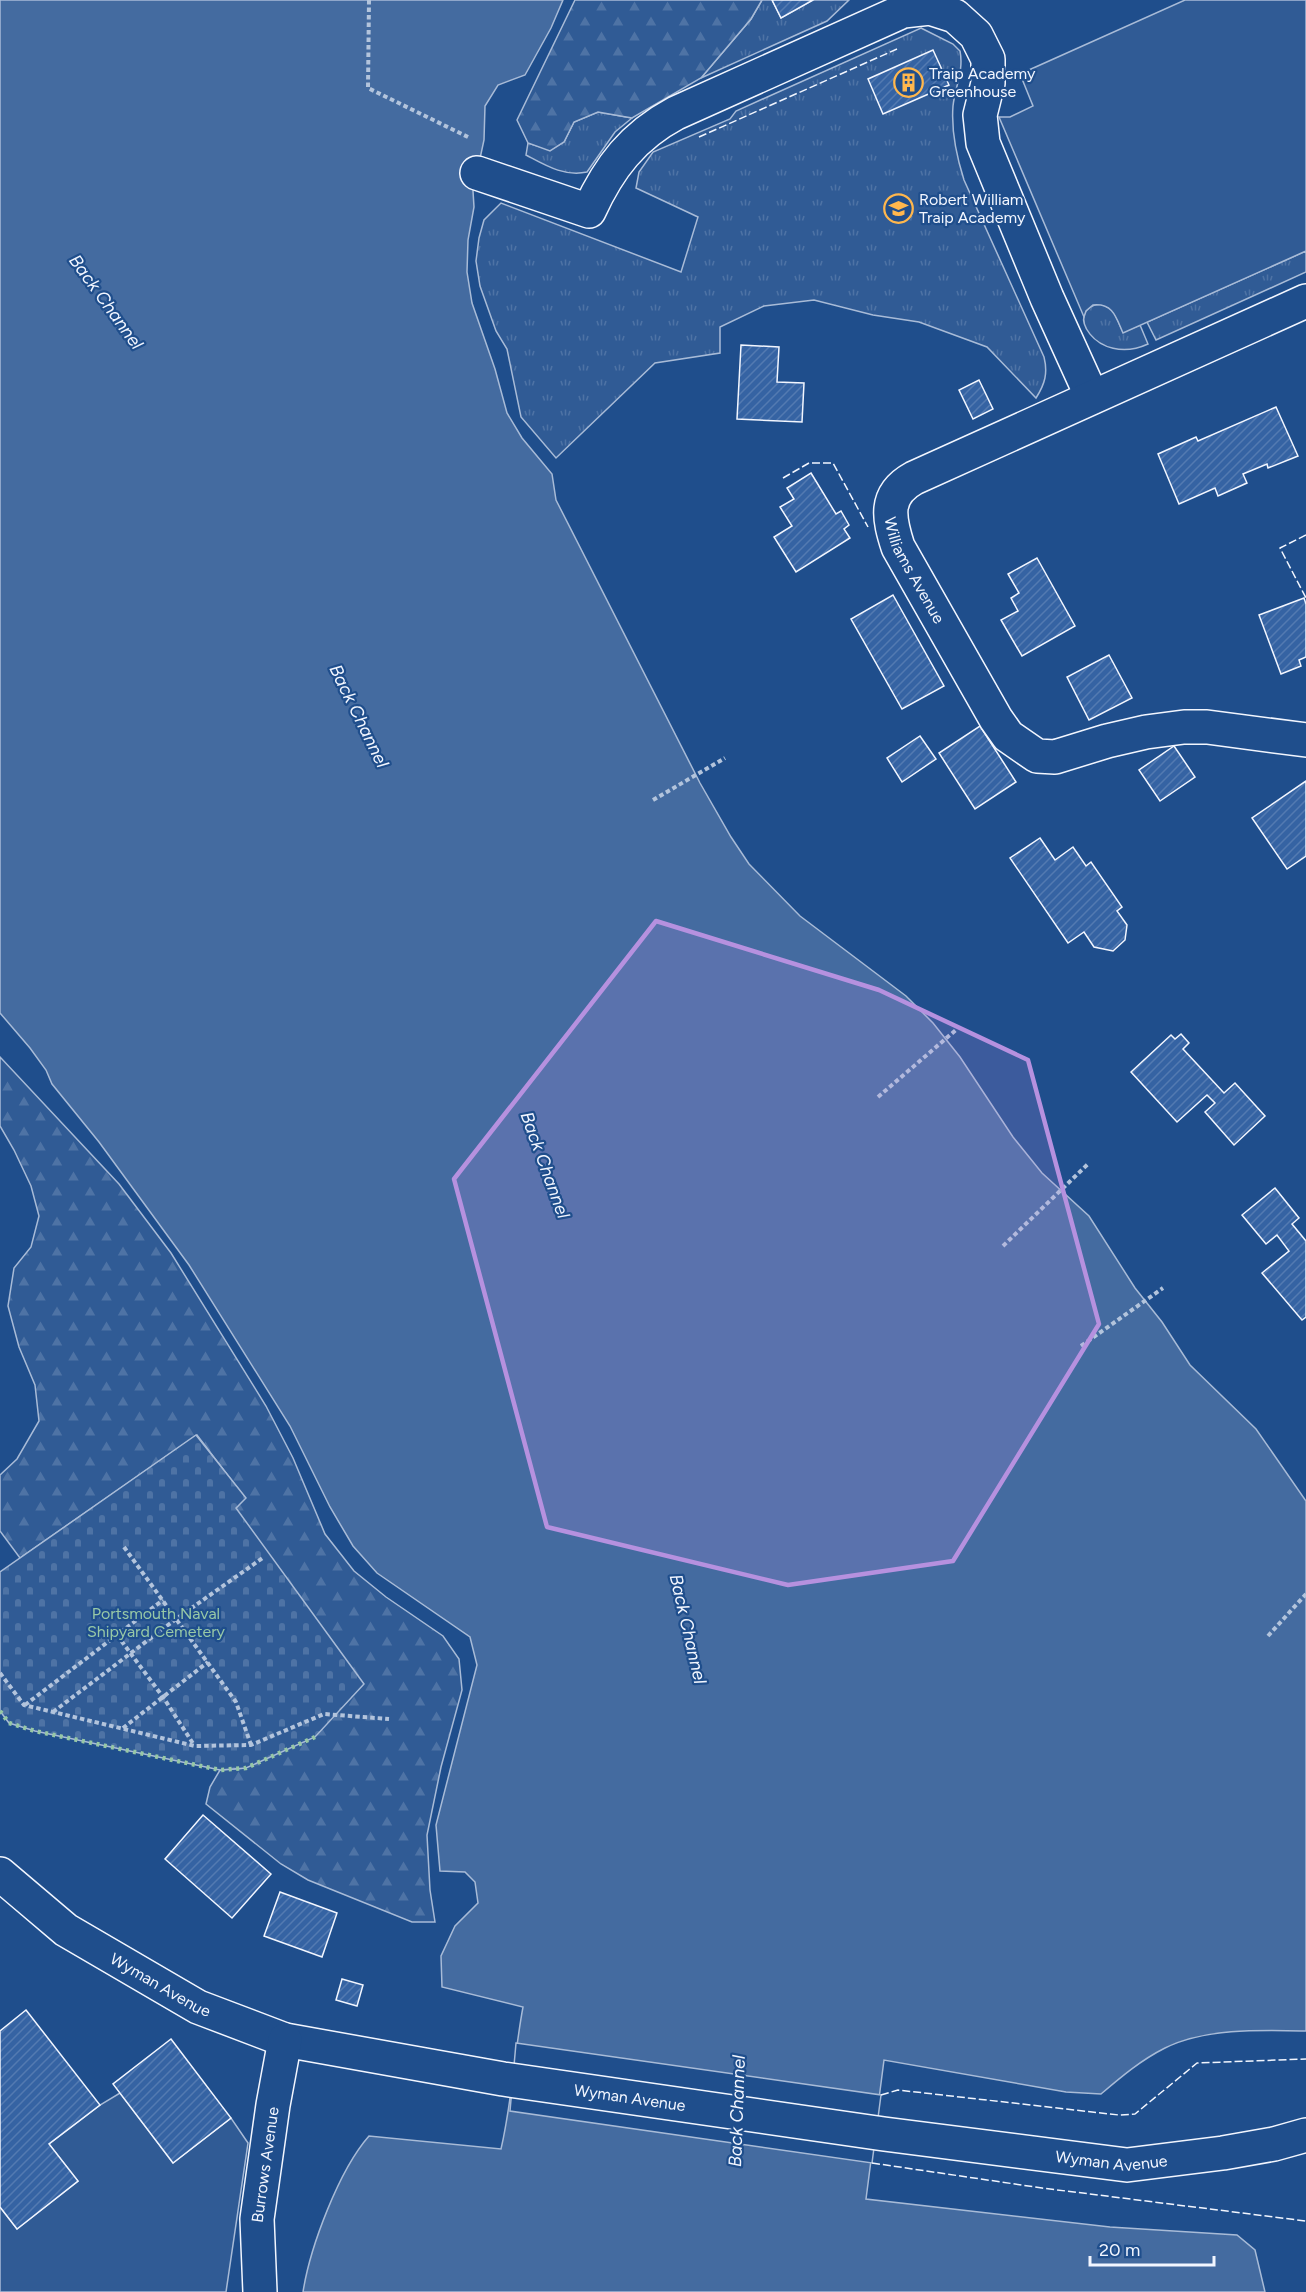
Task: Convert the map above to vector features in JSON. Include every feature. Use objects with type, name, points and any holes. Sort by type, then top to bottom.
[{"type":"street","points":[[477,173],[589,211],[599,190],[618,161],[640,136],[666,119],[702,100],[903,11],[930,8],[955,16],[976,35],[988,59],[988,83],[980,115],[983,142],[1047,298],[1092,398]]},
{"type":"street","name":"Williams Avenue","points":[[1306,301],[905,483],[889,508],[898,547],[992,714],[1008,736],[1037,756],[1055,756],[1146,732],[1184,727],[1207,727],[1306,741]]},
{"type":"street","name":"Wyman Avenue","points":[[0,1874],[66,1930],[198,2007],[285,2040],[503,2079],[884,2134],[1127,2165],[1223,2153],[1274,2144],[1306,2135]]},
{"type":"street","name":"Burrows Avenue","points":[[260,2292],[257,2219],[273,2105],[285,2040]]},
{"type":"path","points":[[369,0],[368,88],[473,139]]},
{"type":"path","points":[[653,800],[725,758]]},
{"type":"path","points":[[878,1097],[957,1029]]},
{"type":"path","points":[[1003,1246],[1089,1163]]},
{"type":"path","points":[[1081,1346],[1162,1288]]},
{"type":"path","points":[[124,1547],[236,1702],[251,1745]]},
{"type":"path","points":[[53,1712],[176,1619],[264,1557]]},
{"type":"path","points":[[1268,1636],[1306,1594]]},
{"type":"path","points":[[24,1705],[163,1600]]},
{"type":"path","points":[[117,1635],[163,1697],[195,1746]]},
{"type":"path","points":[[123,1728],[208,1662]]},
{"type":"path","points":[[0,1673],[24,1705],[195,1746],[251,1745],[324,1714],[389,1719]]},
{"type":"highlighted area","points":[[656,921],[879,990],[1028,1060],[1099,1324],[953,1561],[788,1585],[547,1527],[454,1179]]},
{"type":"green space","points":[[575,0],[762,0],[751,19],[701,78],[632,118],[598,112],[574,122],[564,142],[550,151],[528,143],[517,120]]},
{"type":"green space","points":[[762,0],[772,0],[781,18],[813,0],[849,0],[827,21],[701,78],[751,19]]},
{"type":"green space","points":[[921,28],[953,44],[960,51],[961,65],[953,116],[956,152],[964,180],[1044,357],[1045,378],[1036,398],[987,347],[919,322],[873,315],[814,300],[764,306],[720,327],[720,353],[655,363],[556,458],[521,417],[507,349],[496,331],[480,286],[476,261],[484,220],[501,203],[681,272],[698,217],[636,188],[639,172],[653,152],[730,119],[736,111]]},
{"type":"green space","points":[[598,112],[632,118],[615,132],[587,172],[570,173],[548,166],[526,155],[528,143],[550,150],[564,142],[574,122]]},
{"type":"green space","points":[[1306,251],[1306,272],[1156,340],[1147,322]]},
{"type":"green space","points":[[1101,304],[1113,310],[1123,332],[1140,325],[1148,344],[1129,349],[1113,348],[1100,343],[1090,334],[1084,315],[1089,308]]},
{"type":"green space","points":[[0,1057],[119,1184],[171,1253],[266,1406],[293,1458],[325,1534],[354,1571],[386,1597],[443,1636],[459,1659],[462,1690],[441,1767],[427,1835],[430,1890],[435,1922],[412,1922],[308,1880],[281,1864],[206,1804],[210,1787],[220,1770],[246,1768],[236,1508],[245,1498],[197,1435],[20,1558],[0,1531],[0,1475],[17,1459],[39,1421],[35,1385],[19,1347],[8,1306],[14,1268],[31,1247],[39,1216],[31,1186],[0,1126]]},
{"type":"green space","name":"Portsmouth Naval Shipyard Cemetery","points":[[196,1435],[246,1498],[236,1508],[364,1684],[315,1737],[246,1768],[220,1770],[35,1731],[9,1723],[0,1711],[0,1572]]},
{"type":"shaded area","points":[[1185,0],[1306,0],[1306,251],[1123,333],[1113,312],[1105,306],[1093,305],[1086,311],[1084,317],[999,117],[1010,117],[1033,106],[1020,74]]},
{"type":"shaded area","points":[[120,2093],[173,2163],[231,2118],[248,2143],[226,2292],[0,2292],[0,2207],[17,2229],[78,2181],[49,2144],[100,2105]]},
{"type":"water","name":"Back Channel","points":[[0,0],[563,0],[551,28],[525,75],[498,85],[485,106],[484,140],[473,191],[474,207],[468,240],[467,272],[472,303],[495,369],[507,413],[522,438],[552,474],[556,500],[700,783],[749,864],[800,916],[906,996],[933,1023],[960,1057],[1013,1137],[1042,1173],[1089,1216],[1135,1288],[1162,1322],[1190,1365],[1256,1429],[1306,1501],[1306,2031],[1234,2032],[1181,2041],[1148,2058],[1101,2094],[1066,2092],[884,2060],[866,2199],[1110,2227],[1237,2235],[1255,2250],[1265,2292],[303,2292],[312,2253],[327,2210],[347,2168],[369,2136],[501,2149],[523,2007],[442,1987],[441,1956],[455,1926],[478,1903],[475,1882],[465,1872],[440,1871],[436,1825],[477,1665],[470,1637],[377,1573],[353,1546],[330,1507],[290,1426],[189,1265],[99,1142],[52,1084],[46,1070],[30,1048],[0,1013]]},
{"type":"pier","points":[[516,2043],[881,2095],[872,2163],[510,2111]]},
{"type":"building","points":[[772,0],[813,0],[781,18]]},
{"type":"building","name":"Traip Academy Greenhouse","points":[[933,50],[949,85],[883,114],[868,79]]},
{"type":"building","points":[[741,345],[779,347],[777,382],[804,383],[802,422],[737,419]]},
{"type":"building","points":[[979,380],[993,409],[973,419],[959,390]]},
{"type":"building","points":[[1276,407],[1298,456],[1268,468],[1267,464],[1243,474],[1247,483],[1218,496],[1215,488],[1179,504],[1158,454],[1196,437],[1198,441]]},
{"type":"building","points":[[811,473],[836,514],[841,511],[849,525],[844,529],[850,538],[796,572],[774,537],[792,526],[780,507],[794,499],[787,488]]},
{"type":"building","points":[[1037,558],[1075,626],[1022,656],[1001,620],[1018,611],[1011,598],[1019,593],[1008,574]]},
{"type":"building","points":[[893,595],[944,686],[902,709],[851,619]]},
{"type":"building","points":[[1304,598],[1306,657],[1299,660],[1301,666],[1281,674],[1259,615]]},
{"type":"building","points":[[1109,655],[1132,698],[1089,720],[1067,677]]},
{"type":"building","points":[[980,726],[1016,782],[975,809],[939,753]]},
{"type":"building","points":[[920,736],[936,759],[902,782],[887,758]]},
{"type":"building","points":[[1174,746],[1195,777],[1160,801],[1139,770]]},
{"type":"building","points":[[1306,781],[1306,856],[1287,869],[1252,818]]},
{"type":"building","points":[[1040,838],[1055,860],[1073,847],[1086,866],[1091,862],[1122,907],[1117,911],[1127,925],[1125,940],[1113,951],[1094,947],[1084,932],[1068,943],[1010,858]]},
{"type":"building","points":[[1181,1034],[1189,1043],[1183,1049],[1224,1093],[1235,1083],[1265,1116],[1234,1145],[1205,1112],[1215,1103],[1207,1095],[1177,1122],[1131,1072],[1171,1035],[1175,1039]]},
{"type":"building","points":[[1275,1188],[1299,1218],[1292,1224],[1306,1241],[1306,1317],[1302,1320],[1262,1273],[1289,1251],[1277,1235],[1266,1244],[1242,1215]]},
{"type":"building","points":[[203,1815],[271,1874],[232,1918],[165,1859]]},
{"type":"building","points":[[280,1892],[337,1913],[322,1957],[264,1936]]},
{"type":"building","points":[[342,1979],[363,1985],[357,2006],[336,2000]]},
{"type":"building","points":[[26,2010],[100,2105],[49,2144],[78,2181],[17,2229],[0,2207],[0,2031]]},
{"type":"building","points":[[171,2039],[231,2118],[173,2163],[113,2084]]},
{"type":"hedge","points":[[0,1711],[9,1723],[35,1731],[220,1770],[246,1768],[315,1737]]},
{"type":"fence","points":[[699,137],[897,49]]},
{"type":"fence","points":[[783,478],[809,463],[833,463],[868,527]]},
{"type":"fence","points":[[1306,535],[1280,548],[1306,598]]},
{"type":"fence","points":[[881,2095],[898,2090],[1119,2115],[1135,2114],[1197,2063],[1306,2059]]},
{"type":"fence","points":[[872,2163],[1042,2188],[1306,2221]]},
{"type":"place","name":"Traip Academy Greenhouse","points":[[908,82]]},
{"type":"place","name":"Robert William Traip Academy","points":[[898,208]]}]
